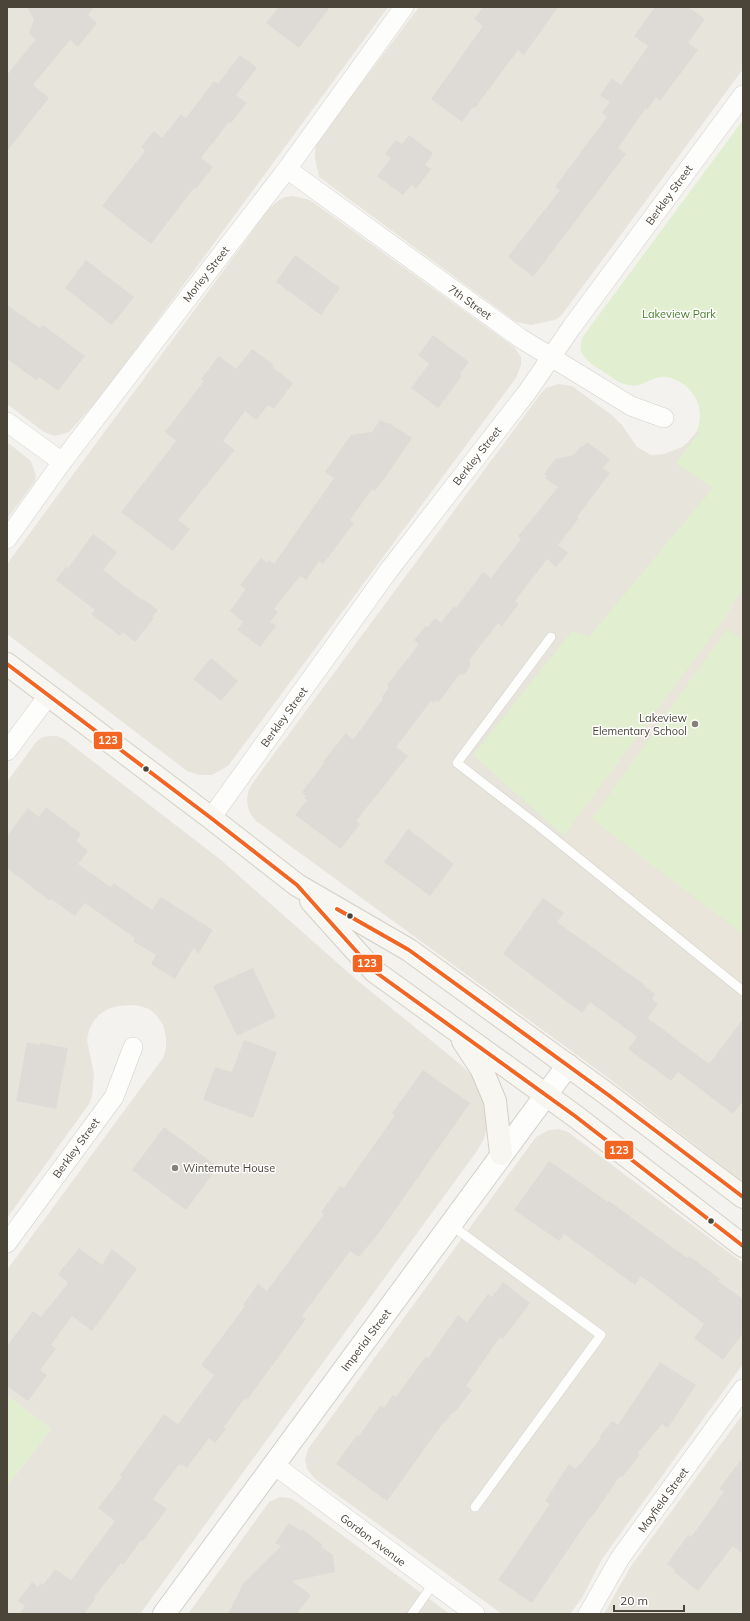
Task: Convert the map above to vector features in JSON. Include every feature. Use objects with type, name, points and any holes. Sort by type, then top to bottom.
[{"type":"main road","points":[[7,664],[297,885],[409,950],[568,1066],[743,1197]]},
{"type":"main road","points":[[297,885],[374,971],[546,1096],[743,1246]]},
{"type":"main road","points":[[456,1030],[482,1070],[495,1101],[501,1154]]},
{"type":"street","name":"Morley Street","points":[[7,539],[62,462],[287,169],[404,7]]},
{"type":"street","name":"Berkley Street","points":[[211,818],[390,570],[528,391],[571,328],[743,95]]},
{"type":"street","name":"7th Street","points":[[287,169],[520,338],[551,358],[574,369],[631,406],[664,418]]},
{"type":"street","points":[[7,422],[62,462]]},
{"type":"street","points":[[7,751],[48,696]]},
{"type":"street","name":"Berkley Street","points":[[7,1243],[114,1097],[133,1047]]},
{"type":"street","name":"Imperial Street","points":[[164,1614],[273,1464],[451,1225],[501,1154],[568,1066]]},
{"type":"street","name":"Mayfield Street","points":[[588,1614],[620,1558],[743,1389]]},
{"type":"street","name":"Gordon Avenue","points":[[273,1464],[474,1614]]},
{"type":"lane","points":[[551,637],[457,763],[540,826],[743,991]]},
{"type":"lane","points":[[451,1225],[602,1335],[475,1507]]},
{"type":"lane","points":[[412,1614],[433,1584]]},
{"type":"shaded area","points":[[7,7],[388,7],[103,394],[69,432],[55,436],[44,432],[7,404]]},
{"type":"shaded area","points":[[419,7],[743,7],[743,69],[561,316],[555,320],[531,325],[516,322],[319,177],[315,159],[317,142]]},
{"type":"shaded area","points":[[293,196],[310,200],[514,347],[521,357],[521,365],[516,378],[228,766],[212,775],[199,775],[187,771],[7,634],[7,564],[269,209],[279,200],[285,197]]},
{"type":"shaded area","points":[[558,384],[572,386],[613,416],[622,425],[637,447],[651,455],[664,454],[682,447],[697,431],[743,457],[743,586],[726,617],[743,991],[743,1182],[607,1077],[256,821],[248,808],[248,792],[254,781],[542,392],[546,388]]},
{"type":"shaded area","points":[[7,442],[31,461],[36,476],[35,481],[7,519]]},
{"type":"shaded area","name":"Lakeview Elementary School","points":[[743,586],[743,991],[559,843],[726,617]]},
{"type":"shaded area","points":[[57,736],[64,739],[221,860],[358,981],[460,1064],[478,1081],[483,1091],[488,1124],[484,1139],[477,1151],[140,1614],[7,1614],[7,1486],[51,1429],[7,1396],[7,1270],[163,1058],[166,1049],[166,1037],[163,1025],[157,1016],[149,1009],[131,1005],[118,1006],[108,1009],[100,1014],[89,1030],[87,1040],[94,1074],[92,1096],[89,1104],[7,1218],[7,782],[36,742],[42,737]]},
{"type":"shaded area","points":[[559,1129],[568,1132],[743,1263],[743,1364],[602,1559],[582,1598],[570,1614],[502,1614],[314,1478],[307,1469],[305,1459],[308,1449],[536,1137],[549,1130]]},
{"type":"shaded area","points":[[743,1414],[743,1614],[604,1614],[631,1566]]},
{"type":"shaded area","points":[[280,1497],[290,1498],[297,1502],[450,1614],[188,1614],[269,1502]]},
{"type":"green space","name":"Lakeview Park","points":[[743,120],[743,586],[726,617],[564,836],[473,755],[572,631],[589,637],[713,488],[676,463],[699,432],[697,431],[700,415],[699,408],[694,395],[689,389],[676,380],[665,377],[657,378],[634,386],[620,382],[586,359],[582,354],[581,342],[584,335]]},
{"type":"green space","name":"Lakeview Elementary School","points":[[727,629],[743,640],[743,934],[592,819]]},
{"type":"green space","points":[[7,1396],[51,1429],[7,1486]]},
{"type":"building","points":[[27,7],[94,7],[88,15],[97,23],[78,47],[70,40],[33,85],[49,98],[7,151],[7,75],[36,39],[29,34],[34,19]]},
{"type":"building","points":[[279,7],[330,7],[299,48],[266,23]]},
{"type":"building","points":[[483,7],[558,7],[524,55],[518,50],[475,108],[473,107],[462,122],[431,99],[483,26],[474,19]]},
{"type":"building","points":[[655,7],[688,7],[705,19],[688,43],[698,50],[660,101],[656,97],[648,109],[646,108],[618,148],[626,154],[533,277],[508,257],[560,190],[555,187],[607,117],[602,113],[610,102],[600,95],[612,78],[621,85],[648,46],[634,36]]},
{"type":"building","points":[[240,55],[257,68],[236,95],[247,103],[231,123],[229,122],[201,158],[213,167],[196,189],[194,188],[151,244],[102,206],[145,151],[141,147],[154,131],[162,138],[181,114],[186,118],[214,81],[218,84]]},
{"type":"building","points":[[409,135],[433,153],[425,165],[431,169],[416,189],[412,185],[403,195],[377,176],[391,158],[385,154],[396,140],[402,144]]},
{"type":"building","points":[[295,255],[340,288],[321,315],[276,282]]},
{"type":"building","points":[[86,260],[134,297],[112,325],[65,288]]},
{"type":"building","points":[[7,305],[40,328],[43,325],[85,356],[58,391],[39,377],[36,380],[7,359]]},
{"type":"building","points":[[433,335],[469,362],[460,374],[462,376],[438,408],[411,388],[429,364],[418,355]]},
{"type":"building","points":[[252,349],[274,365],[272,367],[293,383],[274,409],[268,405],[256,420],[245,411],[223,441],[235,450],[178,520],[190,529],[173,551],[121,512],[176,441],[165,432],[204,381],[201,379],[219,356],[236,369]]},
{"type":"building","points":[[380,420],[388,424],[389,423],[412,438],[375,491],[372,489],[350,520],[354,523],[323,564],[319,561],[306,580],[300,576],[274,609],[278,612],[270,622],[276,626],[260,647],[237,630],[243,622],[230,611],[246,589],[240,585],[261,558],[267,563],[269,560],[274,564],[334,478],[325,472],[351,435],[372,432]]},
{"type":"building","points":[[587,442],[610,459],[603,468],[610,473],[577,517],[579,518],[558,545],[568,553],[556,567],[547,559],[515,601],[519,604],[502,626],[498,623],[470,659],[470,666],[465,674],[459,675],[439,702],[436,700],[434,703],[431,701],[396,747],[408,756],[356,821],[360,824],[341,849],[295,815],[307,800],[304,798],[306,796],[302,792],[346,733],[353,740],[383,699],[382,697],[389,687],[387,685],[419,644],[414,640],[426,626],[428,627],[435,618],[441,623],[454,606],[456,608],[483,572],[491,578],[521,539],[518,536],[558,487],[545,478],[547,476],[544,474],[555,459],[574,455],[581,446],[583,447]]},
{"type":"building","points":[[93,534],[117,552],[103,570],[142,600],[143,599],[158,610],[152,617],[154,618],[135,642],[123,632],[120,636],[91,614],[95,610],[56,580],[66,567],[68,568]]},
{"type":"building","points":[[211,658],[238,681],[221,701],[193,679]]},
{"type":"building","points":[[46,807],[81,834],[76,841],[88,851],[78,864],[111,887],[114,883],[152,910],[161,897],[213,930],[198,954],[194,947],[175,979],[151,964],[156,955],[133,941],[135,938],[85,903],[75,916],[51,899],[50,901],[7,868],[7,836],[28,808],[39,817]]},
{"type":"building","points":[[408,829],[454,864],[430,896],[384,862]]},
{"type":"building","points":[[543,898],[564,913],[557,922],[645,985],[644,986],[655,994],[652,999],[658,1004],[648,1018],[709,1064],[743,1019],[743,1101],[733,1114],[678,1072],[671,1081],[628,1049],[637,1037],[590,1002],[582,1013],[503,954]]},
{"type":"building","points":[[253,968],[276,1017],[237,1036],[213,986]]},
{"type":"building","points":[[244,1040],[277,1052],[253,1118],[203,1100],[215,1067],[232,1072]]},
{"type":"building","points":[[27,1042],[39,1045],[40,1043],[68,1048],[56,1109],[16,1101]]},
{"type":"building","points":[[423,1070],[470,1103],[379,1233],[359,1257],[350,1251],[302,1316],[306,1319],[247,1400],[245,1398],[224,1427],[226,1429],[215,1443],[209,1438],[187,1468],[182,1464],[181,1466],[179,1464],[153,1499],[167,1509],[143,1541],[141,1540],[123,1565],[121,1563],[94,1597],[96,1598],[84,1614],[19,1614],[25,1606],[18,1601],[32,1582],[38,1587],[41,1583],[43,1585],[55,1569],[71,1580],[115,1521],[98,1508],[122,1477],[120,1475],[164,1414],[178,1424],[214,1375],[201,1365],[245,1306],[243,1305],[258,1284],[267,1291],[324,1214],[321,1212],[340,1186],[344,1188],[395,1115],[392,1113]]},
{"type":"building","name":"Wintemute House","points":[[164,1127],[218,1167],[186,1210],[132,1170]]},
{"type":"building","points":[[549,1161],[608,1202],[609,1201],[687,1258],[689,1256],[720,1279],[718,1281],[743,1299],[743,1333],[723,1360],[694,1338],[704,1324],[641,1276],[635,1285],[564,1234],[559,1241],[514,1210]]},
{"type":"building","points":[[79,1248],[102,1265],[112,1249],[137,1269],[92,1331],[72,1316],[51,1345],[56,1349],[40,1370],[47,1375],[28,1401],[7,1386],[7,1346],[33,1311],[41,1317],[68,1283],[58,1274]]},
{"type":"building","points":[[503,1282],[530,1303],[503,1339],[500,1337],[466,1386],[472,1390],[455,1412],[453,1412],[443,1423],[387,1501],[336,1464],[357,1435],[359,1436],[380,1406],[384,1408],[393,1395],[396,1397],[426,1356],[428,1358],[458,1315],[467,1322],[488,1294],[492,1297]]},
{"type":"building","points":[[660,1362],[696,1385],[668,1428],[662,1424],[638,1453],[640,1455],[622,1477],[620,1476],[532,1603],[498,1580],[550,1504],[545,1501],[569,1464],[576,1469],[601,1438],[599,1437],[612,1421],[618,1425]]},
{"type":"building","points":[[743,1457],[743,1554],[733,1546],[698,1591],[674,1572],[675,1570],[667,1564],[688,1535],[691,1537],[724,1492],[719,1489]]},
{"type":"building","points":[[289,1523],[301,1531],[302,1529],[323,1545],[321,1547],[333,1555],[335,1572],[292,1581],[311,1595],[297,1614],[228,1614],[243,1584],[281,1546],[275,1543]]},
{"type":"transit line","name":"123","points":[[7,664],[297,885],[374,971],[575,1116],[743,1246]]},
{"type":"transit line","name":"123","points":[[337,909],[409,950],[607,1094],[743,1197]]},
{"type":"place","name":"Lakeview Elementary School","points":[[695,724]]},
{"type":"place","name":"Wintemute House","points":[[175,1168]]}]
